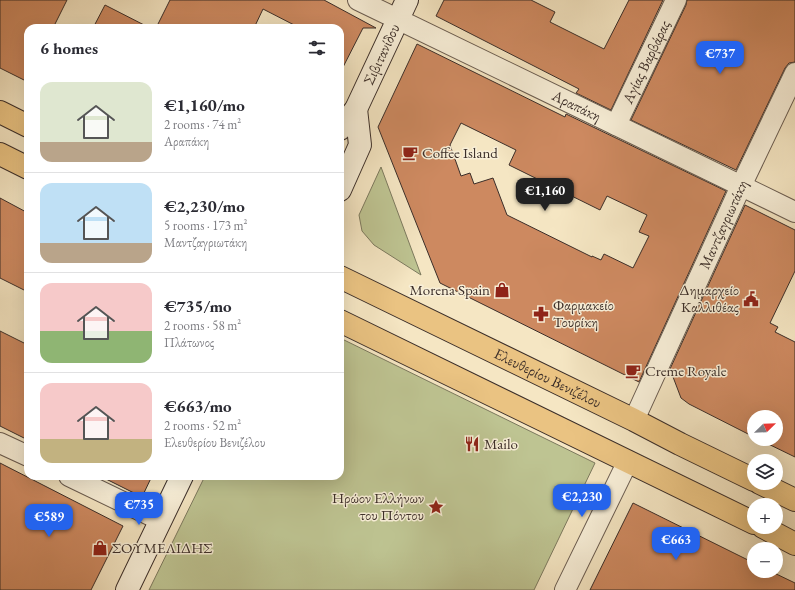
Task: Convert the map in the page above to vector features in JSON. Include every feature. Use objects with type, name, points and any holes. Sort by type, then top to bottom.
[{"type":"main road","name":"Σιβιτανίδου","points":[[344,124],[356,109],[407,0]]},
{"type":"main road","points":[[344,181],[360,145],[356,109]]},
{"type":"main road","points":[[0,112],[24,124]]},
{"type":"main road","points":[[0,154],[24,166]]},
{"type":"main road","name":"Ελευθερίου Βενιζέλου","points":[[344,279],[747,477]]},
{"type":"main road","points":[[344,323],[747,519]]},
{"type":"main road","points":[[127,590],[180,480]]},
{"type":"main road","points":[[774,490],[795,500]]},
{"type":"main road","points":[[776,534],[795,544]]},
{"type":"street","name":"Αραπάκη","points":[[358,0],[795,212]]},
{"type":"street","name":"Αγίας Βαρβάρας","points":[[616,125],[676,0]]},
{"type":"street","name":"Μαντζαγριωτάκη","points":[[634,420],[795,73]]},
{"type":"street","points":[[0,443],[24,454]]},
{"type":"street","points":[[565,590],[628,461]]},
{"type":"street","points":[[77,480],[160,520]]},
{"type":"green space","points":[[381,167],[421,275],[374,245],[362,231],[359,215]]},
{"type":"green space","points":[[344,340],[595,463],[534,590],[149,590],[203,480],[344,480]]},
{"type":"building","points":[[0,0],[67,0],[55,24],[24,24],[24,80],[0,68]]},
{"type":"building","points":[[170,0],[324,0],[376,28],[363,28],[344,65],[344,24],[292,24],[263,9],[256,24],[158,24]]},
{"type":"building","points":[[444,0],[531,0],[555,12],[550,22],[604,49],[629,0],[663,0],[611,110],[576,93],[579,89],[436,16]]},
{"type":"building","points":[[687,0],[795,0],[795,62],[789,63],[785,68],[736,170],[631,120],[686,5]]},
{"type":"building","points":[[105,5],[142,24],[95,24]]},
{"type":"building","points":[[417,44],[565,117],[566,114],[726,191],[639,382],[440,283],[378,127]],"holes":[[[461,123],[516,150],[509,165],[600,210],[607,196],[647,215],[639,232],[649,236],[633,268],[604,254],[601,260],[592,257],[507,215],[493,178],[474,184],[470,173],[461,176],[450,145]]]},
{"type":"building","points":[[0,198],[24,211],[24,290],[0,278]]},
{"type":"building","points":[[745,205],[795,230],[795,271],[770,323],[778,327],[775,332],[795,342],[795,457],[772,446],[783,446],[783,410],[747,410],[747,433],[689,404],[681,398],[670,369]]},
{"type":"building","points":[[0,331],[24,343],[24,438],[0,426]]},
{"type":"building","points":[[0,463],[24,475],[24,480],[33,480],[123,526],[91,590],[0,590]]},
{"type":"building","points":[[108,480],[150,480],[142,497]]},
{"type":"building","points":[[633,503],[747,560],[747,578],[783,577],[795,583],[795,590],[590,590]]},
{"type":"place","name":"Coffee Island","points":[[410,153]]},
{"type":"place","name":"Morena Spain","points":[[502,290]]},
{"type":"place","name":"Δημαρχείο Καλλιθέας","points":[[751,299]]},
{"type":"place","name":"Φαρμακείο Τουρίκη","points":[[541,314]]},
{"type":"place","name":"Creme Royale","points":[[633,371]]},
{"type":"place","name":"Mailo","points":[[472,444]]},
{"type":"place","name":"Ηρώον Ελλήνων του Πόντου","points":[[436,507]]},
{"type":"place","name":"ΣΟΥΜΕΛΙΔΗΣ","points":[[100,548]]}]
